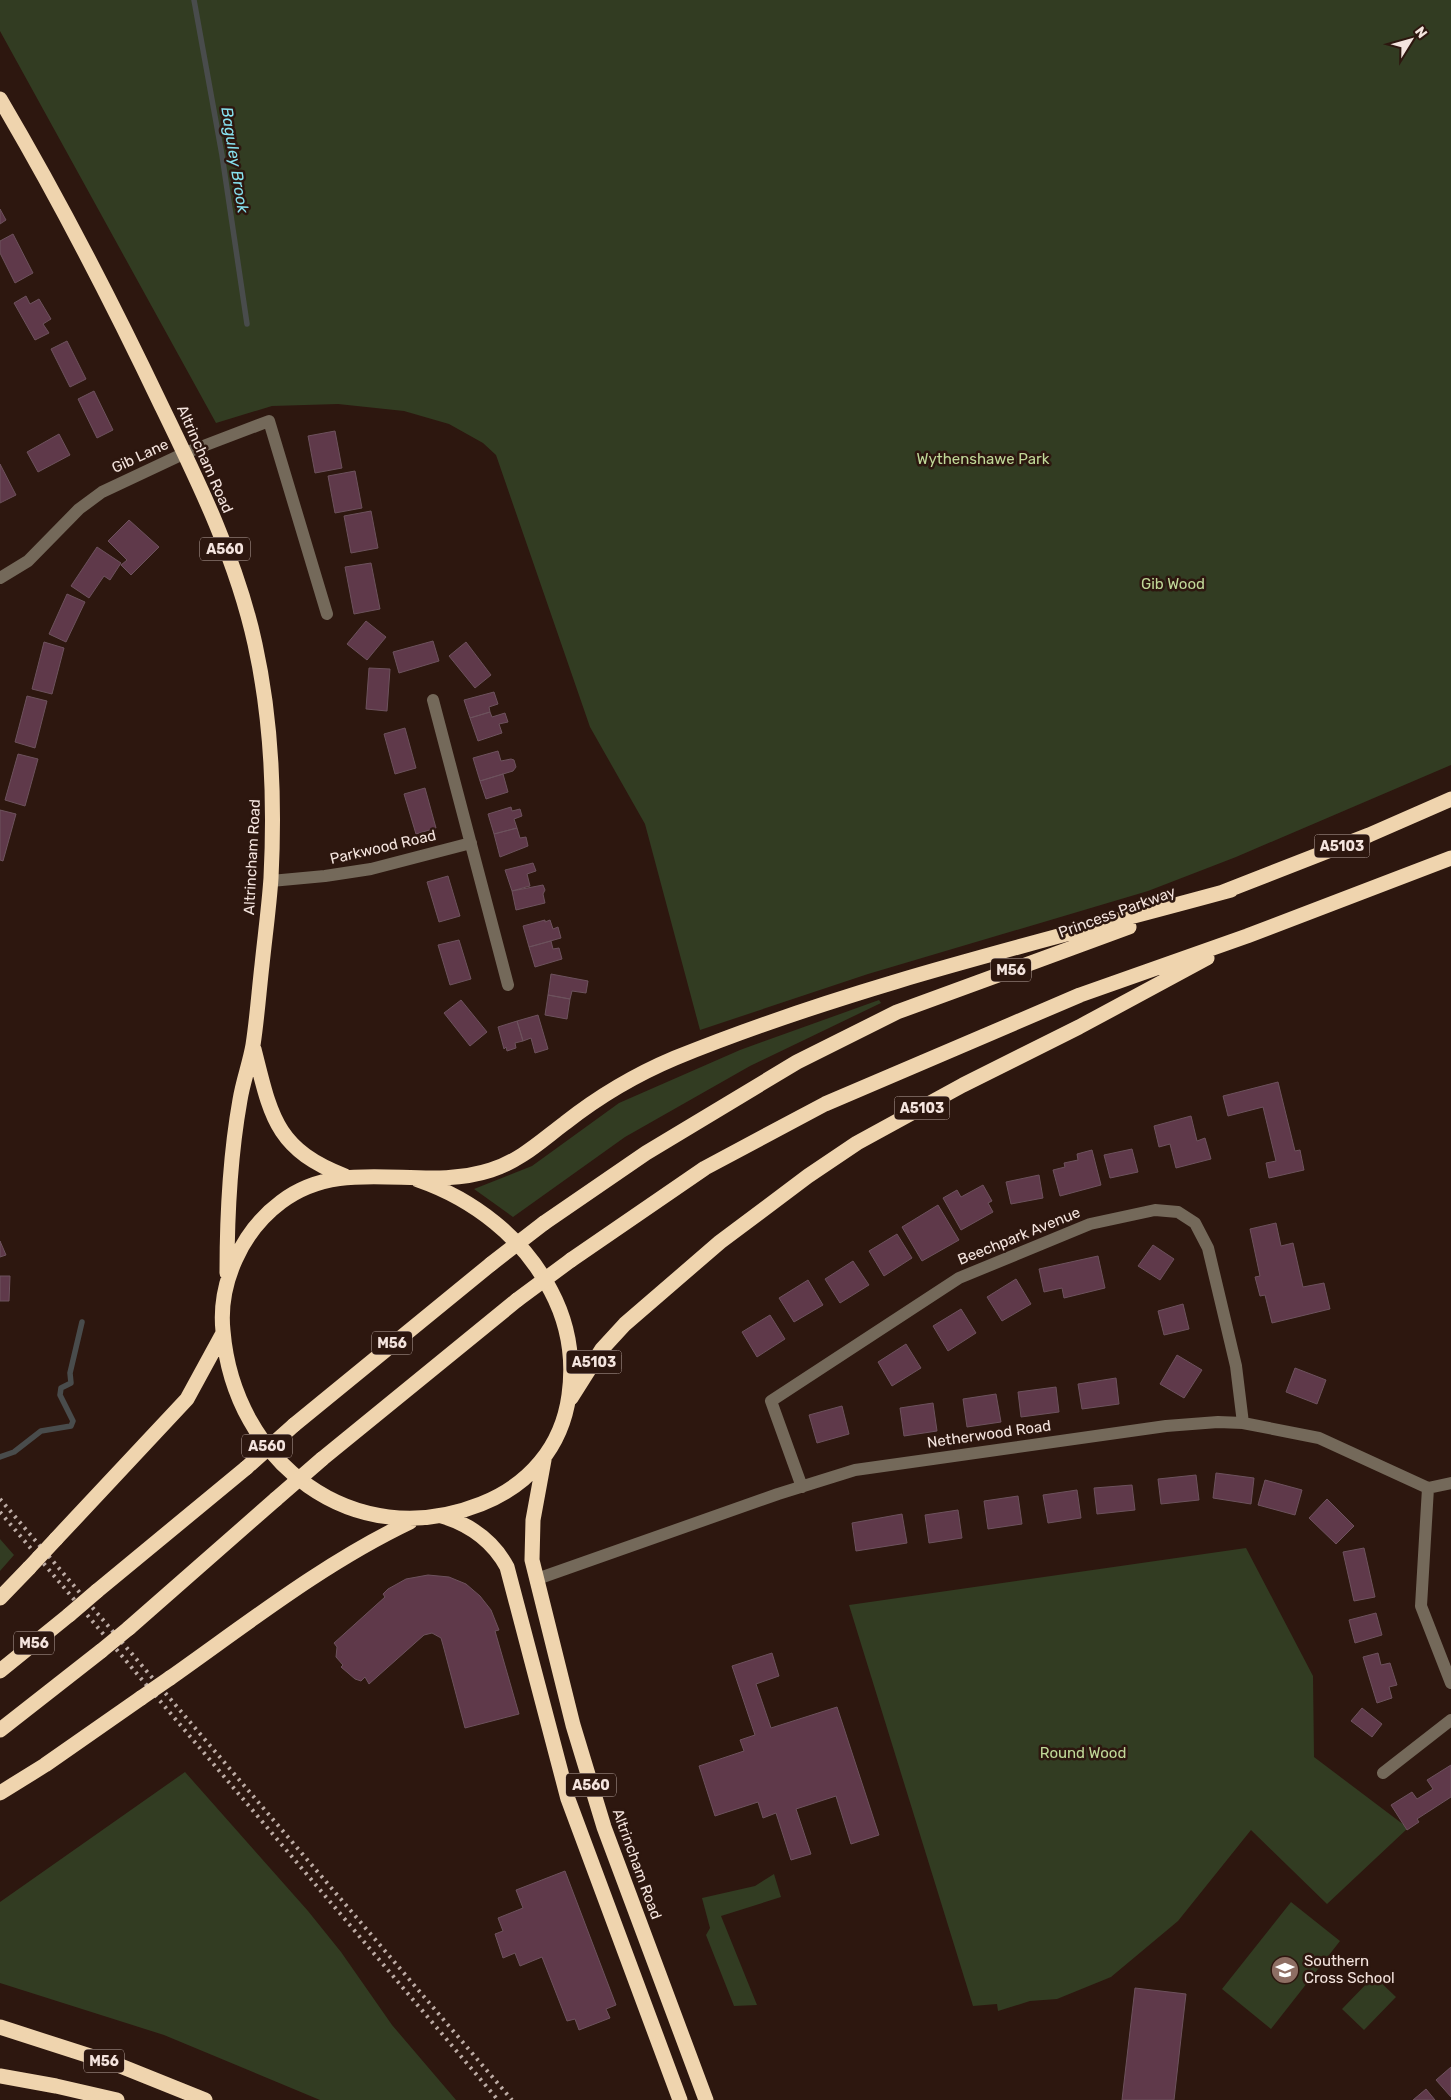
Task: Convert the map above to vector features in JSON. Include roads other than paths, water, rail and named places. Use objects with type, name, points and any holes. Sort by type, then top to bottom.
[{"type":"highway","name":"Altrincham Road","points":[[0,99],[43,172],[88,258],[184,453],[230,560],[256,650],[268,710],[273,792],[271,881],[253,1045],[240,1100],[234,1153],[227,1228],[227,1284]]},
{"type":"highway","name":"Princess Parkway","points":[[0,1671],[246,1468],[294,1425],[544,1223],[638,1158],[797,1062],[897,1012],[1231,890],[1451,800]]},
{"type":"highway","name":"A5103","points":[[568,1403],[602,1349],[625,1324],[720,1242],[808,1176],[857,1143],[963,1085],[1080,1027],[1247,936],[1451,858]]},
{"type":"highway","name":"A5103","points":[[418,1180],[468,1176],[506,1165],[525,1154],[605,1096],[671,1060],[837,998],[1231,890]]},
{"type":"highway","points":[[0,1730],[101,1651],[322,1459],[517,1300],[627,1220],[705,1168],[825,1104],[880,1079],[1080,995],[1247,936]]},
{"type":"highway","name":"Altrincham Road","points":[[253,1045],[267,1100],[279,1129],[287,1141],[310,1159],[325,1168],[345,1176]]},
{"type":"highway","name":"A560","points":[[345,1176],[392,1176],[418,1180],[456,1195],[493,1222],[517,1243],[544,1277],[559,1307],[570,1350],[572,1372],[568,1403],[555,1440],[545,1458],[526,1479],[505,1493],[458,1513],[416,1519],[378,1517],[359,1512],[321,1494],[286,1467],[261,1439],[243,1409],[228,1370],[222,1318],[227,1284],[242,1248],[269,1212],[300,1191],[345,1176]]},
{"type":"highway","points":[[0,1598],[187,1399],[223,1332]]},
{"type":"highway","name":"Altrincham Road","points":[[545,1458],[532,1526],[532,1560],[573,1725],[604,1827],[706,2100]]},
{"type":"highway","name":"A560","points":[[439,1515],[481,1535],[497,1549],[507,1567],[568,1799],[680,2100]]},
{"type":"highway","points":[[0,1793],[170,1678],[285,1596],[370,1542],[416,1519]]},
{"type":"highway","name":"M56","points":[[0,2027],[118,2065],[205,2100]]},
{"type":"highway","name":"M56","points":[[0,2076],[117,2100]]},
{"type":"street","name":"Gib Lane","points":[[0,578],[28,561],[79,509],[102,492],[184,453],[269,421],[327,614]]},
{"type":"street","points":[[433,700],[508,985]]},
{"type":"street","name":"Parkwood Road","points":[[271,881],[371,869],[471,843]]},
{"type":"street","name":"Beechpark Avenue","points":[[802,1487],[771,1401],[959,1278],[1090,1224],[1155,1210],[1178,1212],[1195,1223],[1208,1248],[1236,1366],[1243,1423]]},
{"type":"street","name":"Netherwood Road","points":[[537,1579],[838,1475],[872,1467],[1166,1426],[1210,1422],[1243,1423],[1319,1438],[1428,1488]]},
{"type":"street","points":[[1451,1483],[1428,1488],[1421,1606],[1451,1683]]},
{"type":"street","points":[[1383,1773],[1451,1720]]},
{"type":"waterway","name":"Baguley Brook","points":[[194,0],[222,155],[247,324]]},
{"type":"waterway","name":"Baguley Brook","points":[[0,1457],[14,1452],[41,1431],[71,1426],[73,1421],[60,1395],[61,1388],[71,1383],[70,1373],[82,1322]]},
{"type":"railway","points":[[0,1499],[512,2100]]},
{"type":"railway","points":[[0,1512],[498,2100]]},
{"type":"place","name":"Southern Cross School","points":[[1285,1970]]},
{"type":"park label","name":"Wythenshawe Park","points":[[983,459]]},
{"type":"park label","name":"Gib Wood","points":[[1173,584]]},
{"type":"park label","name":"Round Wood","points":[[1083,1753]]}]
